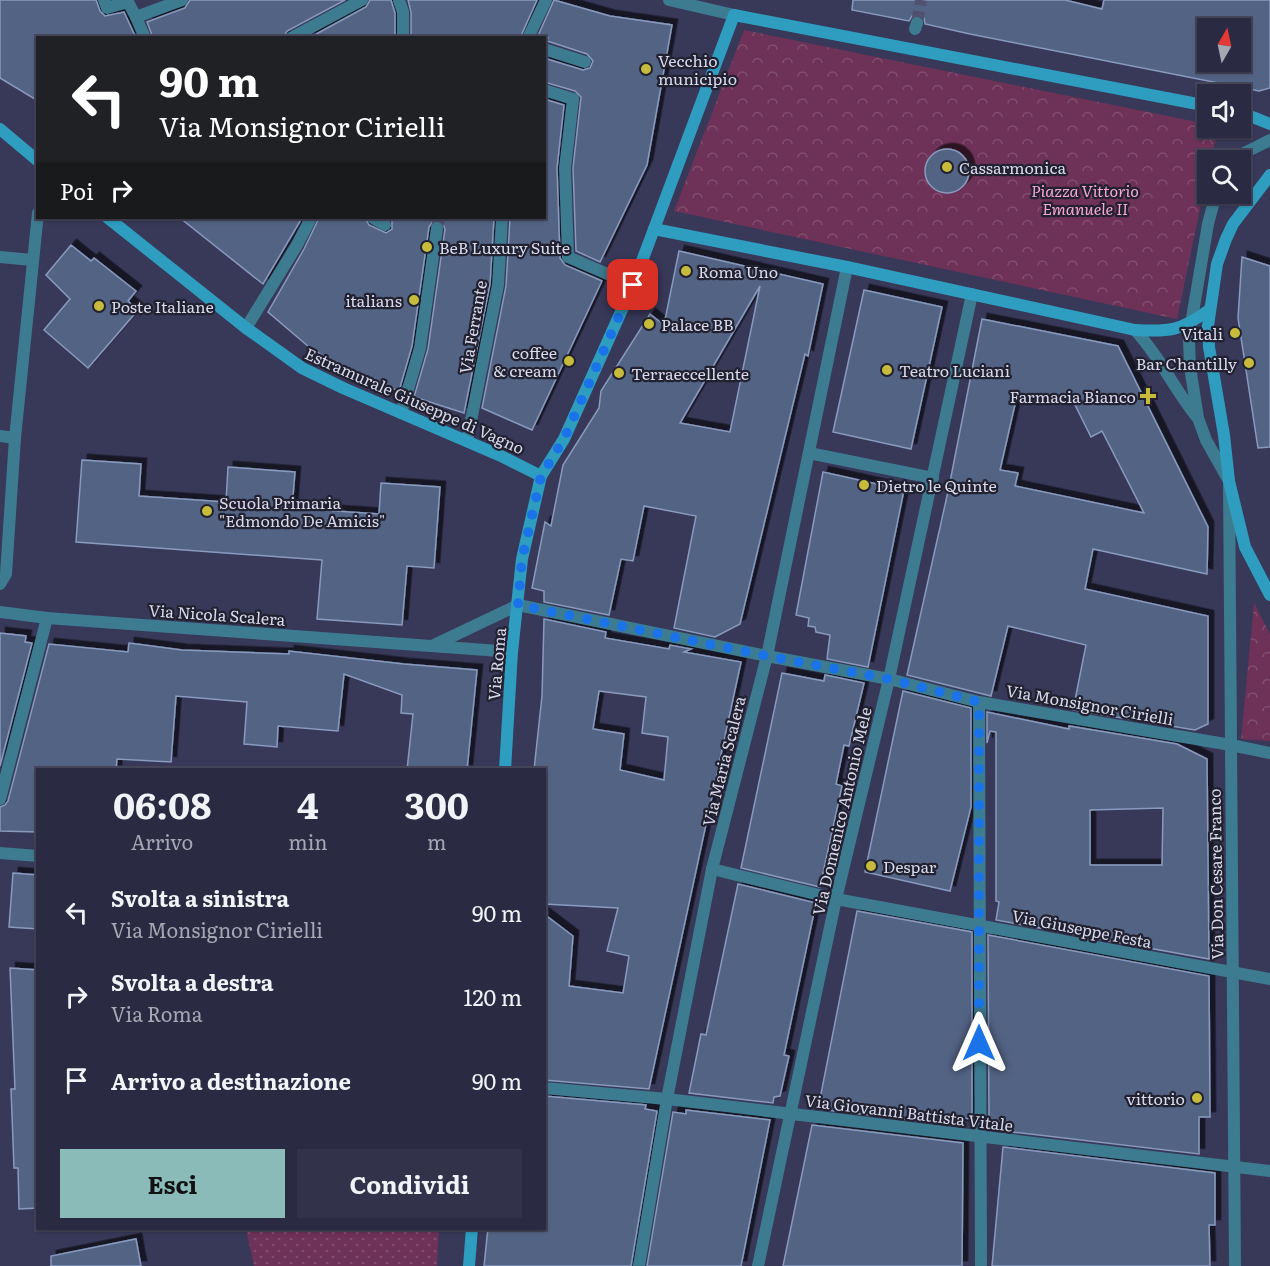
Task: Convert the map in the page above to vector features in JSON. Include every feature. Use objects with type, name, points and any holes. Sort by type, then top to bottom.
[{"type":"street","points":[[104,0],[107,8],[128,2],[144,36]]},
{"type":"street","points":[[136,17],[182,0]]},
{"type":"street","points":[[295,36],[362,0]]},
{"type":"street","points":[[399,0],[403,12],[403,36]]},
{"type":"street","points":[[529,36],[546,0]]},
{"type":"street","points":[[669,0],[734,15],[1197,104]]},
{"type":"street","name":"Via Roma","points":[[505,768],[512,652],[522,559],[541,476],[564,439],[633,285],[734,15]]},
{"type":"street","points":[[546,50],[585,62]]},
{"type":"street","points":[[546,91],[573,99],[565,168],[568,257],[633,285]]},
{"type":"street","points":[[1251,116],[1270,124]]},
{"type":"street","points":[[0,129],[36,159]]},
{"type":"street","points":[[1250,150],[1270,140]]},
{"type":"street","points":[[1270,175],[1233,224],[1226,239],[1217,264],[1209,310],[1209,347],[1224,435],[1229,481],[1245,547],[1270,595]]},
{"type":"street","points":[[1213,204],[1191,324],[1190,367],[1198,418],[1206,440],[1229,481]]},
{"type":"street","points":[[0,584],[6,574],[15,438],[37,219]]},
{"type":"street","name":"Estramurale Giuseppe di Vagno","points":[[109,219],[246,328],[302,368],[541,476]]},
{"type":"street","points":[[246,328],[310,219]]},
{"type":"street","points":[[375,219],[385,225]]},
{"type":"street","name":"Via Ferrante","points":[[467,441],[498,285],[502,219]]},
{"type":"street","points":[[401,412],[420,348],[438,228]]},
{"type":"street","points":[[654,229],[847,267],[1135,330],[1176,329],[1191,324],[1209,310]]},
{"type":"street","points":[[0,256],[32,260]]},
{"type":"street","name":"Via Maria Scalera","points":[[639,1266],[667,1099],[712,869],[767,656],[847,267]]},
{"type":"street","name":"Via Domenico Antonio Mele","points":[[758,1266],[837,898],[889,679],[972,294]]},
{"type":"street","points":[[1135,330],[1145,340],[1182,399],[1198,418]]},
{"type":"street","points":[[0,436],[15,438]]},
{"type":"street","points":[[809,453],[933,478]]},
{"type":"street","name":"Via Don Cesare Franco","points":[[1229,481],[1235,1266]]},
{"type":"street","name":"Via Monsignor Cirielli","points":[[518,605],[889,679],[979,702],[1270,753]]},
{"type":"street","name":"Via Nicola Scalera","points":[[432,646],[518,605]]},
{"type":"street","name":"Via Nicola Scalera","points":[[0,612],[47,618],[512,652]]},
{"type":"street","points":[[0,799],[47,618]]},
{"type":"street","points":[[979,702],[981,1266]]},
{"type":"street","points":[[0,853],[36,856]]},
{"type":"street","name":"Via Giuseppe Festa","points":[[712,869],[837,898],[1270,979]]},
{"type":"street","name":"Via Giovanni Battista Vitale","points":[[546,1088],[667,1099],[1270,1171]]},
{"type":"street","points":[[468,1266],[472,1230]]},
{"type":"green space","name":"Piazza Vittorio Emanuele II","points":[[744,30],[1197,122],[1197,138],[1216,138],[1213,150],[1197,150],[1197,204],[1201,204],[1177,319],[674,211]]},
{"type":"green space","points":[[1254,603],[1270,634],[1270,741],[1241,739]]},
{"type":"green space","points":[[246,1230],[439,1230],[437,1266],[254,1266]]},
{"type":"building","points":[[0,0],[96,0],[100,11],[105,16],[124,12],[135,36],[36,36],[36,100],[0,78]]},
{"type":"building","points":[[190,0],[345,0],[287,31],[284,36],[152,36],[147,22],[185,8]]},
{"type":"building","points":[[370,0],[391,0],[395,13],[395,36],[313,36],[366,7]]},
{"type":"building","points":[[408,0],[537,0],[521,36],[411,36],[411,12]]},
{"type":"building","points":[[554,0],[610,16],[672,25],[647,165],[600,262],[576,251],[573,168],[581,97],[575,91],[546,83],[546,59],[583,70],[590,68],[593,61],[587,54],[547,41],[546,36],[538,36]]},
{"type":"building","points":[[853,0],[1065,0],[1102,9],[1104,0],[1270,0],[1270,88],[1259,91],[1251,89],[1251,84],[1224,84],[970,34],[925,24],[924,18],[919,15],[912,16],[909,21],[852,10]]},
{"type":"building","points":[[546,100],[564,105],[557,168],[560,258],[565,265],[602,281],[532,430],[482,408],[506,286],[510,219],[546,219]]},
{"type":"building","name":"Cassarmonica","points":[[947,149],[956,150],[963,155],[968,162],[968,180],[963,187],[956,192],[947,193],[938,192],[931,187],[926,180],[925,171],[926,162],[931,155],[938,150]]},
{"type":"building","points":[[181,219],[301,219],[263,284]]},
{"type":"building","points":[[319,219],[366,219],[369,225],[386,233],[392,229],[392,219],[494,219],[490,284],[464,413],[414,397],[428,349],[445,229],[442,221],[433,221],[429,227],[412,346],[399,391],[345,370],[309,347],[268,312]]},
{"type":"building","name":"Poste Italiane","points":[[71,245],[91,261],[94,258],[136,291],[128,301],[138,310],[88,368],[44,330],[70,299],[46,275]]},
{"type":"building","points":[[679,251],[823,284],[808,356],[805,354],[740,624],[715,637],[674,628],[696,516],[644,506],[633,561],[621,559],[609,615],[544,602],[544,591],[532,588],[545,522],[551,526],[563,465],[599,408],[601,391],[650,314],[664,325]],"holes":[[[760,286],[730,432],[680,423]]]},
{"type":"building","points":[[1242,257],[1270,266],[1270,447],[1258,448],[1238,318]]},
{"type":"building","name":"Teatro Luciani","points":[[864,290],[942,307],[911,449],[833,432]]},
{"type":"building","points":[[982,319],[1118,346],[1208,527],[1207,574],[1093,549],[1085,589],[1208,616],[1208,724],[1195,730],[1073,710],[1086,645],[1008,626],[991,696],[907,675],[949,487]],"holes":[[[1036,395],[1074,403],[1091,437],[1102,431],[1144,513],[1015,486],[1018,473],[1000,470],[1016,400],[1035,404]]]},
{"type":"building","name":"Scuola Primaria \"Edmondo De Amicis\"","points":[[82,460],[141,464],[139,496],[226,502],[228,467],[295,472],[292,508],[379,514],[381,483],[440,487],[434,568],[407,566],[402,625],[317,619],[322,560],[76,542]]},
{"type":"building","points":[[823,472],[904,490],[868,667],[827,659],[830,635],[816,632],[815,627],[808,626],[809,618],[796,615]]},
{"type":"building","points":[[544,619],[606,632],[605,638],[669,649],[670,645],[691,649],[684,652],[741,662],[649,1089],[546,1080],[546,916],[573,936],[569,986],[623,993],[629,956],[607,951],[618,908],[546,904],[546,768],[534,768],[542,696]],"holes":[[[599,691],[646,697],[642,733],[668,737],[664,780],[620,770],[624,734],[593,729]]]},
{"type":"building","points":[[0,633],[26,636],[25,642],[32,643],[0,766]]},
{"type":"building","points":[[129,643],[182,650],[289,654],[289,651],[477,670],[467,768],[407,768],[413,714],[401,713],[402,695],[344,674],[338,731],[278,726],[277,747],[244,744],[247,702],[176,696],[171,762],[117,759],[116,768],[36,768],[36,832],[0,831],[0,807],[8,801],[49,644],[128,652]]},
{"type":"building","points":[[782,673],[824,681],[825,675],[864,683],[849,746],[844,745],[836,784],[842,786],[820,887],[741,868]]},
{"type":"building","points":[[903,691],[971,708],[971,807],[950,891],[865,872]]},
{"type":"building","points":[[987,712],[1069,729],[1069,726],[1177,744],[1207,759],[1209,959],[996,920],[999,902],[996,901],[996,732],[990,731],[987,743]],"holes":[[[1163,808],[1162,865],[1090,865],[1090,810]]]},
{"type":"building","points":[[13,873],[36,875],[36,929],[9,927]]},
{"type":"building","points":[[738,884],[816,903],[784,1055],[789,1056],[780,1096],[774,1097],[773,1103],[689,1093],[701,1034],[706,1035]]},
{"type":"building","points":[[857,911],[972,932],[972,1119],[963,1118],[963,1126],[818,1109]]},
{"type":"building","points":[[988,935],[1209,976],[1210,1117],[1199,1117],[1199,1154],[1004,1131],[1005,1122],[989,1120]]},
{"type":"building","points":[[10,968],[36,970],[36,1208],[19,1209],[18,1168],[14,1168],[11,1089],[15,1089]]},
{"type":"building","points":[[546,1096],[646,1105],[645,1109],[657,1111],[631,1266],[484,1266],[488,1230],[546,1230]]},
{"type":"building","points":[[686,1110],[770,1120],[741,1266],[647,1266],[673,1112],[686,1114]]},
{"type":"building","points":[[812,1125],[963,1143],[962,1266],[783,1266]]},
{"type":"building","points":[[1003,1147],[1215,1173],[1215,1225],[1209,1225],[1210,1266],[992,1266]]},
{"type":"building","points":[[136,1239],[141,1266],[51,1266],[51,1256]]},
{"type":"tunnel","points":[[917,23],[921,0]]},
{"type":"tunnel","points":[[437,228],[439,219]]},
{"type":"place","name":"Vecchio municipio","points":[[646,69]]},
{"type":"place","name":"Cassarmonica","points":[[947,167]]},
{"type":"place","name":"BeB Luxury Suite","points":[[427,247]]},
{"type":"place","name":"Roma Uno","points":[[686,271]]},
{"type":"place","name":"italians","points":[[414,300]]},
{"type":"place","name":"Poste Italiane","points":[[99,306]]},
{"type":"place","name":"Palace BB","points":[[649,324]]},
{"type":"place","name":"Vitali","points":[[1235,333]]},
{"type":"place","name":"coffee & cream","points":[[569,361]]},
{"type":"place","name":"Bar Chantilly","points":[[1249,363]]},
{"type":"place","name":"Teatro Luciani","points":[[887,370]]},
{"type":"place","name":"Terraeccellente","points":[[619,373]]},
{"type":"place","name":"Farmacia Bianco","points":[[1148,396]]},
{"type":"place","name":"Dietro le Quinte","points":[[864,485]]},
{"type":"place","name":"Scuola Primaria \"Edmondo De Amicis\"","points":[[207,511]]},
{"type":"place","name":"Despar","points":[[871,866]]},
{"type":"place","name":"vittorio","points":[[1197,1098]]},
{"type":"route","points":[[633,285],[564,439],[541,476],[522,559],[518,605],[889,679],[979,702],[979,1043]]}]
